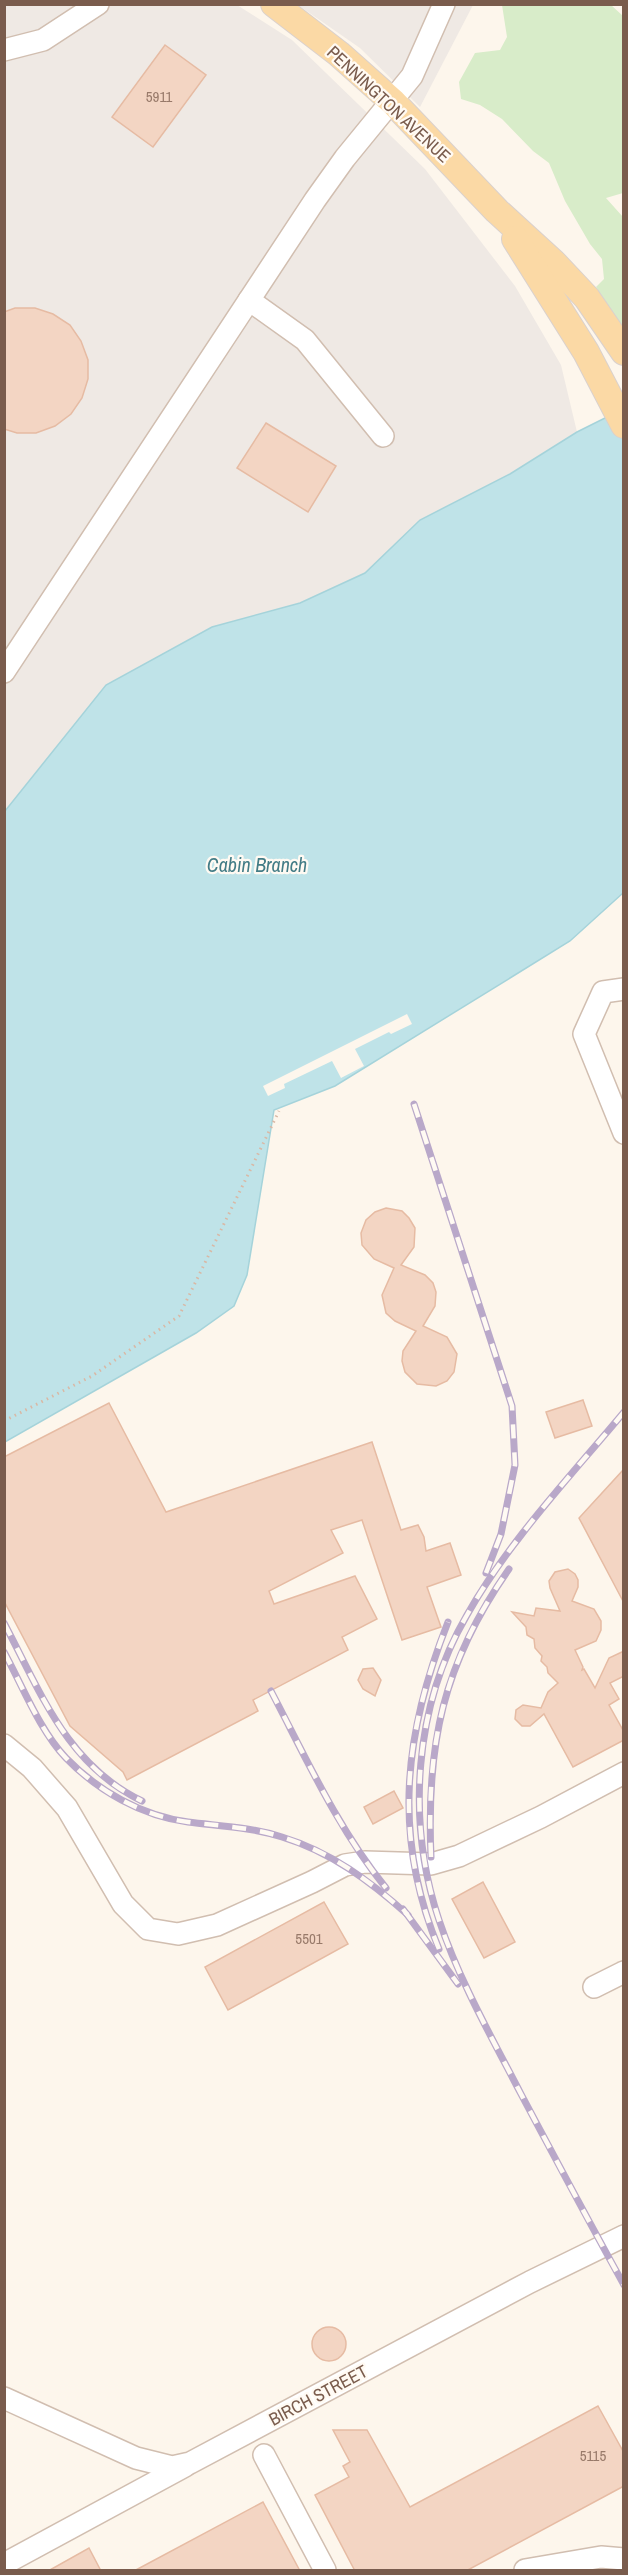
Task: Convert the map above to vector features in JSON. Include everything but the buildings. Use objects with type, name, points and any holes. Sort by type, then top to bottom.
[{"type":"main road","name":"PENNINGTON AVENUE","points":[[274,4],[339,54],[393,102],[497,211],[553,262],[587,298],[624,352]]},
{"type":"main road","name":"PENNINGTON AVENUE","points":[[497,211],[586,352],[624,425]]},
{"type":"street","points":[[4,50],[43,39],[98,4]]},
{"type":"street","points":[[4,672],[345,158],[412,76],[444,4]]},
{"type":"street","points":[[249,300],[305,340],[383,436]]},
{"type":"street","points":[[624,989],[603,992],[584,1034],[624,1133]]},
{"type":"street","points":[[4,1745],[32,1768],[67,1808],[123,1904],[148,1929],[178,1934],[217,1925],[312,1882],[345,1864],[365,1862],[431,1864],[459,1857],[624,1773]]},
{"type":"street","points":[[594,1986],[624,1972]]},
{"type":"street","name":"BIRCH STREET","points":[[4,2398],[136,2458],[172,2467],[190,2463],[530,2282],[624,2236]]},
{"type":"street","points":[[264,2455],[325,2571]]},
{"type":"street","points":[[4,2564],[190,2463]]},
{"type":"street","points":[[525,2571],[601,2557],[624,2559]]},
{"type":"path","points":[[4,1421],[92,1376],[179,1316],[279,1111]]},
{"type":"shaded area","points":[[5,5],[237,5],[292,40],[425,169],[515,286],[561,365],[577,432],[510,474],[420,520],[365,573],[300,603],[212,627],[5,813]]},
{"type":"shaded area","points":[[298,5],[473,5],[420,107],[360,48]]},
{"type":"green space","points":[[502,5],[611,5],[623,16],[623,193],[606,198],[623,217],[623,327],[596,287],[604,279],[602,259],[590,244],[565,201],[549,163],[533,151],[502,119],[480,105],[461,99],[459,82],[475,53],[500,50],[507,37]]},
{"type":"water","name":"Cabin Branch","points":[[623,409],[623,893],[570,941],[335,1086],[274,1110],[247,1275],[234,1306],[196,1333],[5,1442],[5,811],[106,685],[212,627],[300,603],[365,573],[420,520],[510,474],[577,432]]},
{"type":"pier","points":[[407,1014],[412,1024],[391,1034],[389,1032],[355,1049],[364,1066],[341,1078],[332,1061],[284,1084],[285,1088],[268,1096],[263,1086]]},
{"type":"railway","points":[[414,1104],[512,1406],[515,1465],[501,1534],[486,1573]]},
{"type":"railway","points":[[624,1412],[521,1536],[467,1615],[449,1650],[426,1725],[419,1804],[422,1843],[429,1882],[439,1920],[456,1965],[499,2052],[624,2285]]},
{"type":"railway","points":[[431,1857],[432,1778],[443,1706],[468,1638],[486,1604],[509,1569]]},
{"type":"railway","points":[[439,1949],[424,1907],[414,1866],[409,1785],[413,1744],[421,1704],[448,1622]]},
{"type":"railway","points":[[4,1623],[44,1701],[75,1747],[94,1768],[116,1786],[142,1801]]},
{"type":"railway","points":[[4,1652],[48,1735],[66,1758],[107,1791],[138,1808],[171,1819],[259,1831],[300,1843],[349,1869],[408,1915]]},
{"type":"railway","points":[[271,1691],[338,1817],[386,1888]]},
{"type":"railway","points":[[403,1909],[458,1984]]}]
